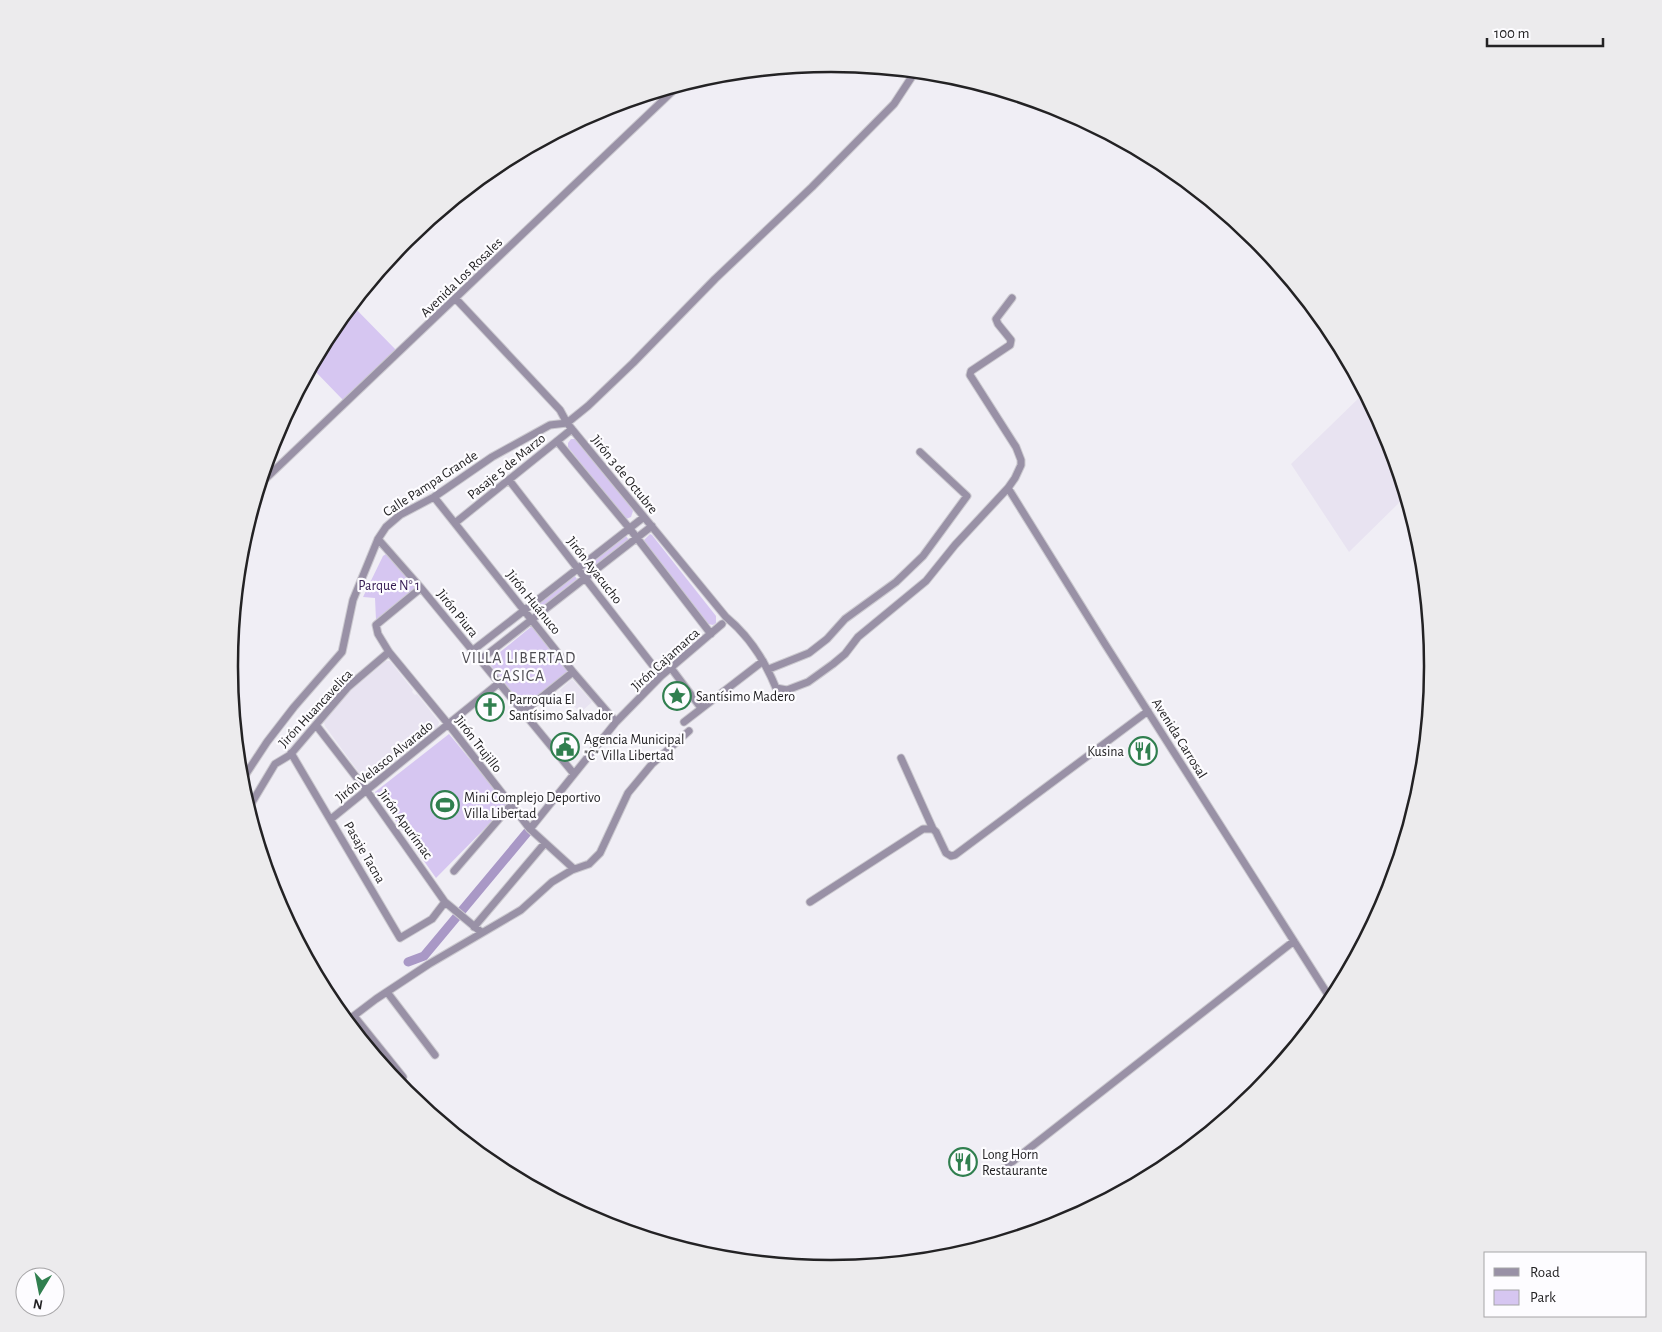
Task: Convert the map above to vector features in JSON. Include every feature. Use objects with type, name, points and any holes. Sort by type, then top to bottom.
[{"type":"street","points":[[567,423],[588,406],[633,363],[715,279],[818,181],[894,104],[911,78]]},
{"type":"street","name":"Avenida Los Rosales","points":[[269,476],[668,96]]},
{"type":"street","points":[[1008,488],[1019,472],[1021,460],[1016,447],[970,375],[971,371],[1010,344],[1011,340],[996,319],[1012,298]]},
{"type":"street","name":"Jirón 3 de Octubre","points":[[456,299],[560,410],[567,423],[726,618],[738,627],[769,670],[776,688],[787,690],[808,682],[845,654],[858,637],[926,581],[954,545],[1008,488]]},
{"type":"street","name":"Calle Pampa Grande","points":[[247,772],[294,707],[342,652],[353,600],[378,539],[386,527],[400,515],[434,497],[492,457],[550,425],[567,423]]},
{"type":"street","name":"Pasaje 5 de Marzo","points":[[455,523],[572,429]]},
{"type":"street","points":[[558,441],[630,528],[711,634]]},
{"type":"street","points":[[769,670],[809,653],[827,640],[845,620],[896,582],[923,556],[967,496],[920,452]]},
{"type":"street","name":"Jirón Ayacucho","points":[[509,480],[661,676]]},
{"type":"street","name":"Avenida Carrosal","points":[[1008,488],[1326,992]]},
{"type":"street","name":"Jirón Huánuco","points":[[434,497],[573,672],[616,722]]},
{"type":"street","points":[[472,651],[644,517]]},
{"type":"street","points":[[480,660],[652,526]]},
{"type":"street","name":"Jirón Piura","points":[[378,539],[421,588],[574,774]]},
{"type":"street","name":"Jirón Trujillo","points":[[421,588],[376,625],[378,634],[389,652],[530,829],[574,869]]},
{"type":"street","name":"Jirón Cajamarca","points":[[530,829],[616,722],[661,676],[722,624]]},
{"type":"street","name":"Jirón Huancavelica","points":[[253,800],[275,764],[292,753],[348,687],[389,652]]},
{"type":"street","points":[[684,722],[763,661]]},
{"type":"street","points":[[671,668],[701,708]]},
{"type":"street","points":[[523,712],[573,672]]},
{"type":"street","name":"Jirón Velasco Alvarado","points":[[331,819],[499,683]]},
{"type":"street","points":[[902,758],[933,829],[946,853],[951,856],[955,855],[1148,711]]},
{"type":"street","name":"Jirón Apurímac","points":[[316,725],[367,791],[445,902],[481,932]]},
{"type":"street","points":[[403,1077],[354,1016],[429,964],[521,910],[552,882],[574,869],[589,864],[600,852],[628,793],[652,764],[689,731]]},
{"type":"street","name":"Pasaje Tacna","points":[[292,753],[400,938],[432,919],[445,902]]},
{"type":"street","points":[[454,871],[511,805]]},
{"type":"street","points":[[810,902],[923,829],[933,829]]},
{"type":"street","points":[[474,927],[545,843]]},
{"type":"street","points":[[1003,1169],[1294,941]]},
{"type":"street","points":[[387,992],[435,1055]]},
{"type":"shaded area","points":[[1360,397],[1379,439],[1401,501],[1349,552],[1291,464]]},
{"type":"shaded area","points":[[386,661],[390,661],[413,690],[412,692],[415,695],[417,694],[439,722],[438,727],[370,781],[365,781],[324,722],[345,695]]},
{"type":"shaded area","points":[[572,679],[592,702],[580,713],[560,690]]},
{"type":"green space","points":[[357,310],[396,350],[343,400],[316,372]]},
{"type":"green space","points":[[571,439],[577,439],[629,504],[633,511],[631,517],[626,519],[623,517],[568,447]]},
{"type":"green space","points":[[650,534],[716,616],[716,623],[713,625],[708,624],[645,544],[644,540]]},
{"type":"green space","points":[[626,536],[629,540],[586,573],[583,569]]},
{"type":"green space","name":"Parque N° 1","points":[[389,555],[415,588],[376,620],[375,598],[363,597],[383,556]]},
{"type":"green space","points":[[574,575],[577,579],[534,613],[531,609]]},
{"type":"green space","points":[[532,626],[569,672],[524,707],[488,662]]},
{"type":"green space","name":"Mini Complejo Deportivo Villa Libertad","points":[[449,734],[506,803],[506,807],[436,878],[375,792]]},
{"type":"waterway","points":[[408,962],[424,956],[530,829]]},
{"type":"place","name":"Santísimo Madero","points":[[677,696]]},
{"type":"place","name":"Parroquia El Santísimo Salvador","points":[[490,707]]},
{"type":"place","name":"Agencia Municipal \"C\" Villa Libertad","points":[[565,747]]},
{"type":"place","name":"Kusina","points":[[1143,751]]},
{"type":"place","name":"Mini Complejo Deportivo Villa Libertad","points":[[445,805]]},
{"type":"place","name":"Long Horn Restaurante","points":[[963,1162]]},
{"type":"district","name":"VILLA LIBERTAD CASICA","points":[[519,666]]}]
